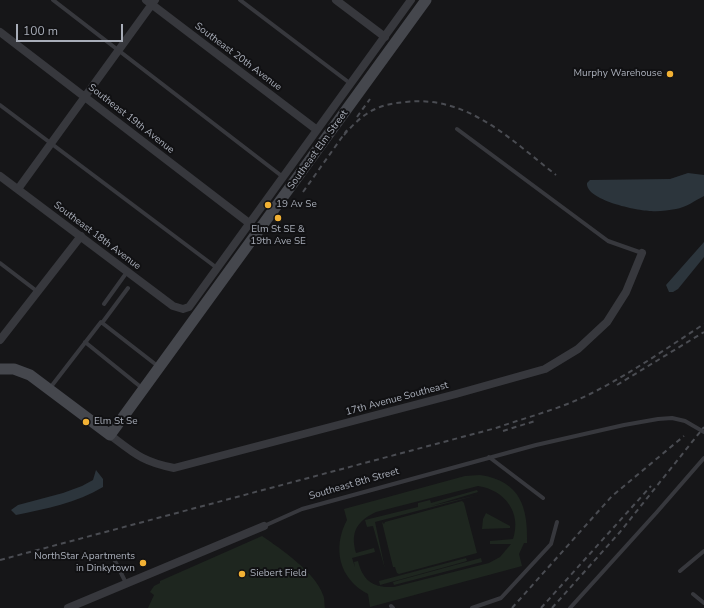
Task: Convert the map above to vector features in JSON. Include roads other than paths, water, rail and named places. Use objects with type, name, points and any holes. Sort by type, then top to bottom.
[{"type":"street","points":[[336,0],[385,37]]},
{"type":"street","name":"Southeast Elm Street","points":[[183,309],[189,307],[411,0]]},
{"type":"street","name":"Southeast Elm Street","points":[[110,435],[426,0]]},
{"type":"street","points":[[18,189],[118,50],[151,1]]},
{"type":"street","name":"Southeast 20th Avenue","points":[[151,1],[317,130]]},
{"type":"street","name":"Southeast 19th Avenue","points":[[0,32],[249,223]]},
{"type":"street","name":"Southeast 18th Avenue","points":[[0,176],[173,306],[183,309]]},
{"type":"street","points":[[0,340],[81,236]]},
{"type":"street","name":"17th Avenue Southeast","points":[[110,435],[142,459],[154,464],[174,468],[456,394],[544,369],[578,349],[607,322],[626,292],[642,253]]},
{"type":"street","points":[[0,369],[14,370],[30,375],[110,435]]},
{"type":"street","name":"Southeast 8th Street","points":[[68,608],[264,526]]},
{"type":"lane","points":[[53,0],[283,177]]},
{"type":"lane","points":[[240,0],[351,84]]},
{"type":"lane","points":[[0,105],[217,268]]},
{"type":"lane","points":[[457,129],[608,241],[642,253]]},
{"type":"lane","points":[[0,263],[38,292]]},
{"type":"lane","points":[[104,304],[127,271]]},
{"type":"lane","points":[[49,389],[128,288]]},
{"type":"lane","points":[[102,323],[159,367]]},
{"type":"lane","points":[[85,342],[144,389]]},
{"type":"lane","name":"Southeast 8th Street","points":[[264,526],[302,509],[490,457],[536,445],[658,418],[685,420],[704,432]]},
{"type":"lane","points":[[490,457],[543,498]]},
{"type":"lane","points":[[570,608],[704,458]]},
{"type":"lane","points":[[472,608],[501,598],[551,544],[557,522]]},
{"type":"lane","points":[[680,571],[704,552]]},
{"type":"lane","points":[[112,555],[126,583]]},
{"type":"lane","points":[[693,594],[704,603]]},
{"type":"railway","points":[[357,117],[370,99]]},
{"type":"railway","points":[[344,135],[364,115],[371,111],[396,103],[428,102],[449,106],[469,113],[487,123],[505,135],[556,175]]},
{"type":"railway","points":[[303,192],[347,130]]},
{"type":"railway","points":[[0,560],[496,428],[567,404],[590,394],[619,378],[704,324]]},
{"type":"railway","points":[[617,385],[704,332]]},
{"type":"railway","points":[[503,431],[535,421]]},
{"type":"railway","points":[[552,608],[620,532],[704,427]]},
{"type":"railway","points":[[512,608],[612,496],[684,436]]},
{"type":"railway","points":[[541,608],[651,486]]},
{"type":"place","name":"Murphy Warehouse","points":[[670,74]]},
{"type":"place","name":"19 Av Se","points":[[268,205]]},
{"type":"place","name":"Elm St SE & 19th Ave SE","points":[[278,218]]},
{"type":"place","name":"Elm St Se","points":[[86,422]]},
{"type":"place","name":"NorthStar Apartments in Dinkytown","points":[[143,563]]},
{"type":"place","name":"Siebert Field","points":[[242,574]]}]
